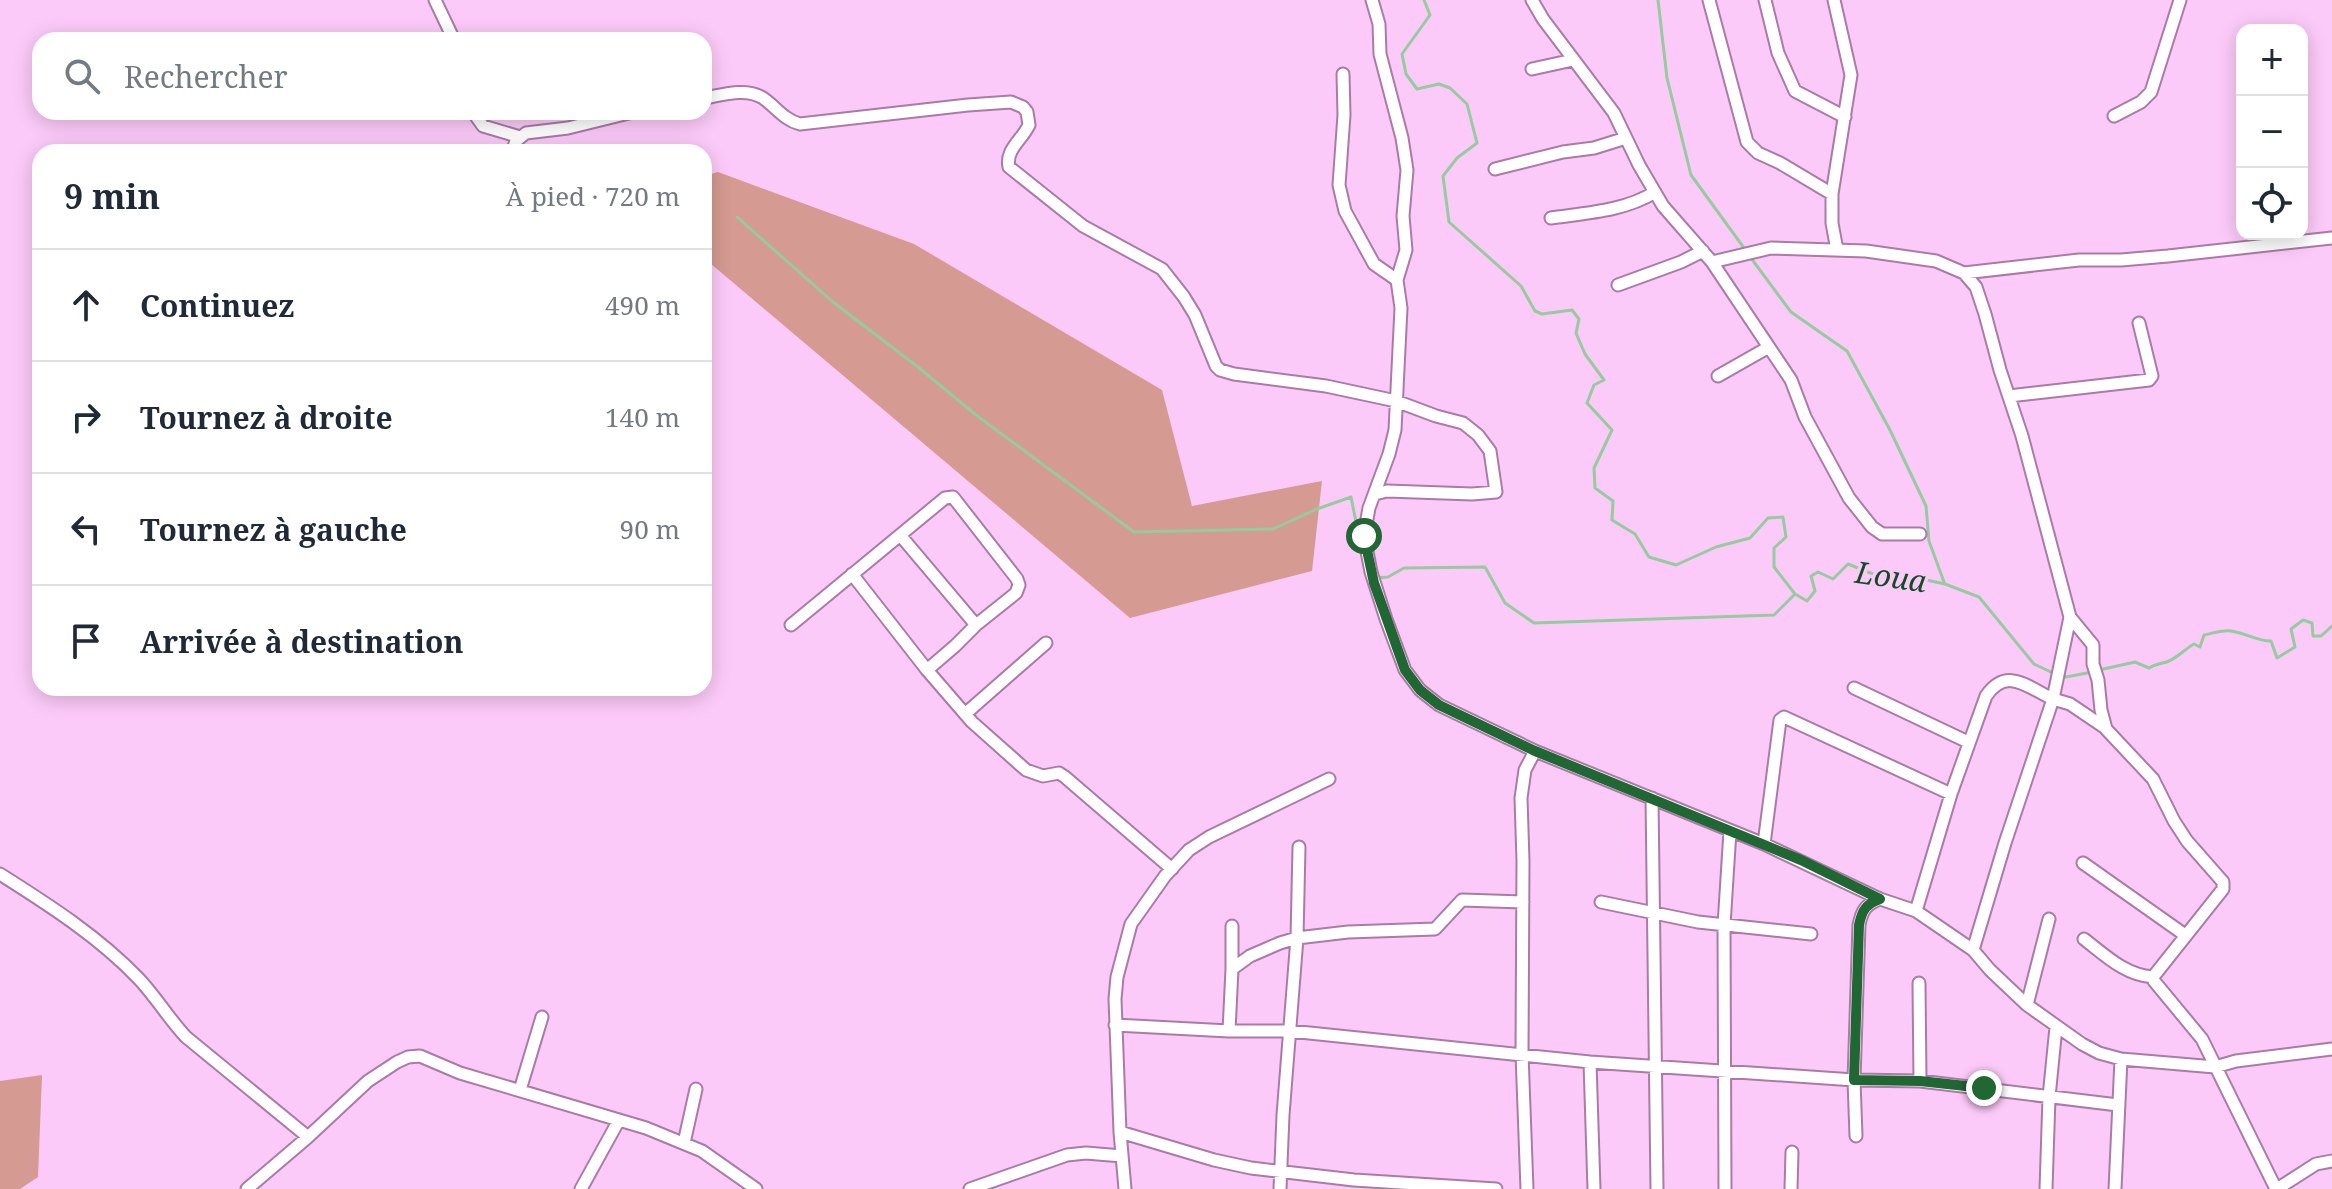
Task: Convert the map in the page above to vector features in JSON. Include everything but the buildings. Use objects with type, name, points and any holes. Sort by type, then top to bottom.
[{"type":"street","points":[[1372,0],[1379,24],[1380,54],[1407,170],[1403,216],[1406,250],[1397,280],[1401,308],[1395,430],[1369,508],[1364,536],[1372,578],[1405,670],[1420,690],[1439,705],[1535,751],[1764,844],[1880,899],[1916,911],[1973,950],[2027,1005],[2090,1049],[2121,1059],[2215,1067],[2236,1061],[2332,1049]]},
{"type":"street","points":[[1532,0],[1614,113],[1663,206],[1712,262],[1791,380],[1805,417],[1849,498],[1872,527],[1882,534],[1920,534]]},
{"type":"street","points":[[1709,0],[1747,142],[1758,153],[1832,194]]},
{"type":"street","points":[[1765,0],[1778,53],[1795,91],[1845,117]]},
{"type":"street","points":[[1834,0],[1851,75],[1832,194],[1832,223],[1837,250]]},
{"type":"street","points":[[2114,116],[2141,102],[2151,92],[2180,0]]},
{"type":"street","points":[[437,1],[451,32]]},
{"type":"street","points":[[1532,69],[1573,60]]},
{"type":"street","points":[[1343,74],[1344,115],[1339,185],[1345,211],[1374,264],[1397,280]]},
{"type":"street","points":[[712,97],[754,93],[794,123],[809,124],[968,105],[1018,104],[1027,112],[1029,125],[1009,153],[1009,167],[1083,226],[1162,269],[1190,305],[1220,370],[1326,386],[1396,401],[1463,423],[1478,435],[1490,451],[1496,492],[1399,491],[1375,494]]},
{"type":"street","points":[[479,120],[483,126],[520,137]]},
{"type":"street","points":[[516,144],[526,133],[600,120]]},
{"type":"street","points":[[1495,169],[1626,138]]},
{"type":"street","points":[[1551,218],[1622,206],[1655,192]]},
{"type":"street","points":[[1964,273],[2332,238]]},
{"type":"street","points":[[1712,262],[1771,248],[1866,251],[1936,261],[1964,273],[1976,287],[2022,436],[2070,617],[2093,645],[2093,664],[2106,729]]},
{"type":"street","points":[[1618,285],[1703,251]]},
{"type":"street","points":[[2009,396],[2149,380],[2152,376],[2139,323]]},
{"type":"street","points":[[1718,376],[1769,347]]},
{"type":"street","points":[[791,625],[950,496],[1019,585],[1016,593],[927,670]]},
{"type":"street","points":[[900,535],[976,625]]},
{"type":"street","points":[[852,574],[965,714],[1026,770],[1043,776],[1059,773],[1065,777],[1172,869]]},
{"type":"street","points":[[1973,950],[2053,699],[2070,617]]},
{"type":"street","points":[[965,714],[1046,643]]},
{"type":"street","points":[[1916,911],[1951,794],[1986,696],[2001,680],[2012,679],[2070,704],[2106,729],[2153,779],[2187,841],[2223,882],[2223,889],[2153,977]]},
{"type":"street","points":[[1854,688],[1968,742]]},
{"type":"street","points":[[1764,844],[1780,720],[1784,717],[1951,794]]},
{"type":"street","points":[[1527,1189],[1522,1054],[1521,786],[1535,751]]},
{"type":"street","points":[[1125,1189],[1115,1025],[1117,977],[1131,924],[1156,888],[1189,850],[1209,837],[1329,779]]},
{"type":"street","points":[[1652,798],[1657,1189]]},
{"type":"street","points":[[1725,1189],[1724,925],[1730,831]]},
{"type":"street","points":[[1280,1189],[1297,938],[1299,847]]},
{"type":"street","points":[[2083,863],[2185,935]]},
{"type":"street","points":[[0,874],[44,901],[111,953],[141,981],[186,1037],[308,1137]]},
{"type":"street","points":[[1856,1136],[1854,1080],[1859,925],[1862,911],[1869,903],[1880,899]]},
{"type":"street","points":[[1232,969],[1250,956],[1297,938],[1348,932],[1430,930],[1439,926],[1462,900],[1523,902]]},
{"type":"street","points":[[1601,902],[1698,922],[1811,934]]},
{"type":"street","points":[[2027,1005],[2049,919]]},
{"type":"street","points":[[1229,1031],[1232,926]]},
{"type":"street","points":[[2084,939],[2127,971],[2153,977]]},
{"type":"street","points":[[2153,977],[2202,1039],[2277,1189],[2316,1164],[2332,1161]]},
{"type":"street","points":[[1919,983],[1920,1081]]},
{"type":"street","points":[[520,1090],[542,1017]]},
{"type":"street","points":[[1115,1025],[1290,1031],[1590,1062],[1854,1080],[1920,1081],[2118,1105]]},
{"type":"street","points":[[2046,1189],[2049,1097],[2056,1027]]},
{"type":"street","points":[[247,1189],[368,1081],[397,1062],[420,1056],[460,1073],[646,1128],[684,1143],[702,1151],[756,1189]]},
{"type":"street","points":[[2115,1189],[2121,1059]]},
{"type":"street","points":[[1590,1062],[1594,1189]]},
{"type":"street","points":[[684,1143],[696,1089]]},
{"type":"street","points":[[581,1189],[619,1120]]},
{"type":"street","points":[[1120,1132],[1251,1168],[1354,1180],[1496,1189]]},
{"type":"street","points":[[1791,1189],[1792,1152]]},
{"type":"street","points":[[970,1189],[1067,1155],[1122,1156]]},
{"type":"shaded area","points":[[718,172],[914,244],[1162,390],[1192,506],[1322,481],[1312,571],[1130,618],[712,265],[712,174]]},
{"type":"shaded area","points":[[42,1075],[38,1177],[20,1189],[0,1189],[0,1081]]},
{"type":"waterway","name":"Loua","points":[[1424,0],[1430,15],[1402,54],[1406,74],[1417,89],[1439,84],[1450,88],[1467,104],[1477,143],[1457,158],[1443,176],[1449,222],[1521,286],[1535,311],[1542,314],[1572,310],[1579,319],[1576,333],[1585,354],[1604,380],[1594,385],[1587,403],[1612,430],[1594,468],[1595,488],[1613,501],[1612,520],[1635,534],[1649,557],[1676,565],[1716,547],[1750,538],[1768,518],[1783,517],[1786,537],[1774,548],[1774,567],[1795,594],[1807,601],[1815,591],[1811,576],[1818,572],[1833,579],[1848,564],[1873,574],[1894,573],[1945,584],[1979,597],[2034,664],[2053,673]]},
{"type":"waterway","points":[[1658,0],[1667,78],[1691,175],[1744,248]]},
{"type":"waterway","points":[[737,217],[833,302],[976,415],[1134,532],[1273,529],[1351,497],[1359,537]]},
{"type":"waterway","points":[[1751,258],[1791,312],[1847,351],[1890,430],[1926,506],[1929,541],[1944,582]]},
{"type":"waterway","points":[[1376,578],[1388,577],[1404,568],[1485,567],[1505,603],[1534,623],[1774,615],[1794,595]]},
{"type":"waterway","name":"Loua","points":[[2099,670],[2135,662],[2149,668],[2172,659],[2194,644],[2200,647],[2204,635],[2225,631],[2271,641],[2277,658],[2295,647],[2291,629],[2303,620],[2312,623],[2313,636],[2321,636],[2332,626]]},
{"type":"waterway","name":"Loua","points":[[2060,675],[2066,677],[2092,672]]},
{"type":"route","points":[[1364,536],[1374,583],[1405,670],[1420,690],[1439,705],[1535,751],[1801,860],[1880,899],[1869,903],[1862,911],[1859,925],[1854,1080],[1920,1081],[1984,1088]]}]
